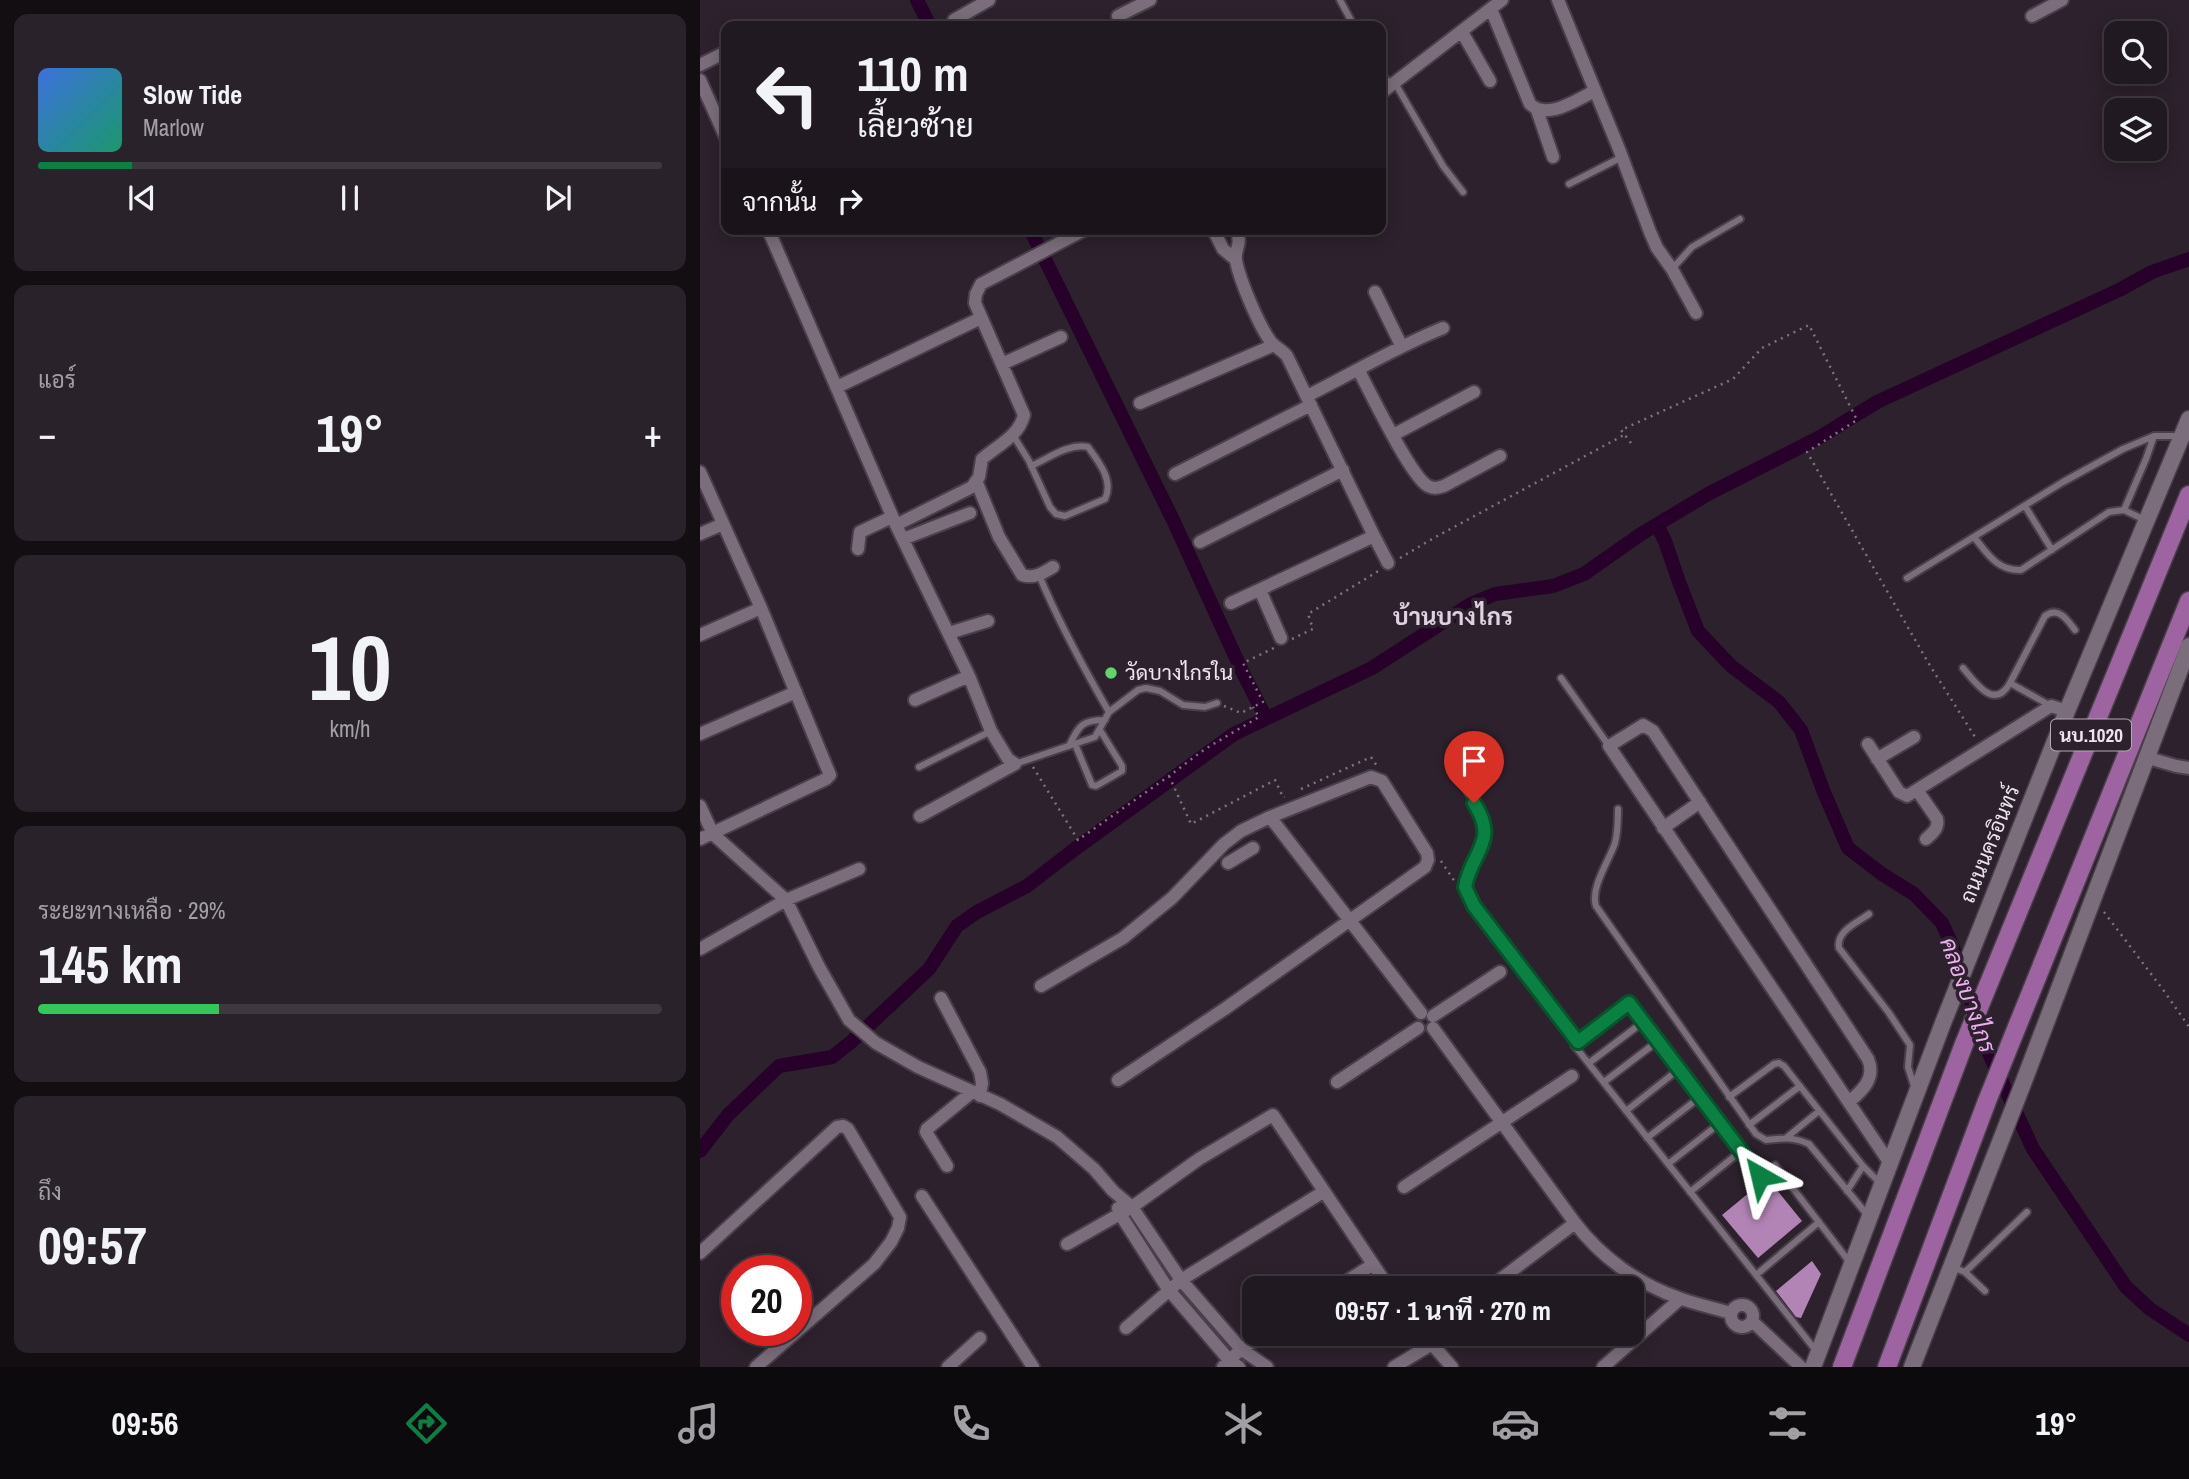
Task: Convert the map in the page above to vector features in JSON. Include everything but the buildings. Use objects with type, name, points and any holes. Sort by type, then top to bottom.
[{"type":"main road","name":"ถนนนครอินทร์","points":[[1815,1360],[1943,1023],[2067,711],[2189,419]]},
{"type":"main road","name":"นบ.1020","points":[[1842,1367],[1964,1044],[2189,495]]},
{"type":"main road","name":"นบ.1020","points":[[1887,1367],[1987,1101],[2189,601]]},
{"type":"main road","name":"นบ.1020","points":[[1912,1367],[1958,1269],[1998,1144],[2189,646]]},
{"type":"street","points":[[954,20],[989,0]]},
{"type":"street","points":[[1118,16],[1150,0]]},
{"type":"street","points":[[1389,87],[1502,0]]},
{"type":"street","points":[[1558,0],[1657,248],[1696,313]]},
{"type":"street","points":[[2032,16],[2062,0]]},
{"type":"street","points":[[1491,9],[1530,104],[1537,110],[1553,157]]},
{"type":"street","points":[[1462,32],[1490,81]]},
{"type":"street","points":[[700,65],[721,54]]},
{"type":"street","points":[[700,80],[721,127]]},
{"type":"street","points":[[1537,110],[1550,111],[1595,90]]},
{"type":"street","points":[[771,235],[894,521],[970,676],[991,732],[1007,759],[1015,764],[920,816]]},
{"type":"street","points":[[1053,568],[1029,578],[1017,570],[999,537],[977,483],[982,459],[1013,435],[1022,425],[1024,415],[975,303],[981,284],[1074,235]]},
{"type":"street","points":[[1216,235],[1223,249],[1235,259],[1249,298],[1274,345],[1287,356],[1374,536],[1391,563]]},
{"type":"street","points":[[1235,259],[1240,239],[1238,235]]},
{"type":"street","points":[[1375,292],[1401,345]]},
{"type":"street","points":[[837,387],[981,318]]},
{"type":"street","points":[[1175,474],[1309,401],[1401,345],[1443,328]]},
{"type":"street","points":[[1002,364],[1061,337]]},
{"type":"street","points":[[1140,403],[1274,345]]},
{"type":"street","points":[[1359,371],[1419,479],[1427,486],[1437,489],[1500,456]]},
{"type":"street","points":[[1393,435],[1474,392]]},
{"type":"street","points":[[1200,542],[1343,470]]},
{"type":"street","points":[[700,472],[761,608],[830,775],[700,839]]},
{"type":"street","points":[[858,549],[860,532],[894,521],[977,483]]},
{"type":"street","points":[[903,539],[970,513]]},
{"type":"street","points":[[700,534],[723,524]]},
{"type":"street","points":[[1231,603],[1374,536]]},
{"type":"street","points":[[1260,590],[1283,641]]},
{"type":"street","points":[[700,635],[761,608]]},
{"type":"street","points":[[948,633],[988,621]]},
{"type":"street","points":[[915,700],[970,676]]},
{"type":"street","points":[[700,734],[796,692]]},
{"type":"street","points":[[1868,744],[1903,795],[1907,796],[2051,706],[2067,711]]},
{"type":"street","points":[[1849,1102],[1860,1093],[1871,1076],[1868,1059],[1653,731],[1643,725],[1609,746],[1891,1165]]},
{"type":"street","points":[[1877,759],[1914,737]]},
{"type":"street","points":[[2146,757],[2189,768]]},
{"type":"street","points":[[1041,986],[1123,939],[1172,898],[1216,852],[1241,831],[1371,777],[1382,781],[1427,853],[1425,867],[1350,922],[1118,1080]]},
{"type":"street","points":[[1917,790],[1938,824],[1926,839]]},
{"type":"street","points":[[1663,828],[1700,802]]},
{"type":"street","points":[[700,806],[713,834],[786,900],[849,1020],[876,1043],[918,1067],[1000,1104],[1057,1137],[1132,1207],[1181,1280],[1241,1349],[1267,1367]]},
{"type":"street","points":[[1270,817],[1429,1019],[1575,1223],[1601,1253],[1642,1281],[1679,1299],[1731,1312],[1731,1321],[1737,1327],[1746,1327],[1752,1321],[1801,1367]]},
{"type":"street","points":[[1216,852],[1232,867],[1253,848]]},
{"type":"street","points":[[700,949],[786,900],[859,869]]},
{"type":"street","points":[[1337,1082],[1418,1028],[1426,1031],[1429,1019],[1500,972]]},
{"type":"street","points":[[941,998],[980,1072],[982,1083],[976,1094],[927,1129],[926,1132],[947,1166]]},
{"type":"street","points":[[1404,1187],[1572,1076]]},
{"type":"street","points":[[1067,1244],[1132,1207],[1199,1159],[1273,1115],[1380,1276]]},
{"type":"street","points":[[700,1253],[837,1127],[848,1129],[900,1217],[891,1242],[874,1264],[756,1367]]},
{"type":"street","points":[[1113,1191],[1120,1214],[1168,1289],[1231,1365],[1246,1346]]},
{"type":"street","points":[[1126,1328],[1181,1280],[1323,1192]]},
{"type":"street","points":[[922,1196],[1032,1367]]},
{"type":"street","points":[[1505,1276],[1575,1223]]},
{"type":"street","points":[[1355,1276],[1372,1265]]},
{"type":"street","points":[[1603,1367],[1679,1299]]},
{"type":"street","points":[[948,1367],[980,1338]]},
{"type":"street","points":[[1394,1367],[1419,1346]]},
{"type":"street","points":[[1433,1346],[1452,1367]]},
{"type":"lane","points":[[1340,0],[1351,21]]},
{"type":"lane","points":[[1389,87],[1464,192]]},
{"type":"lane","points":[[1569,184],[1622,157]]},
{"type":"lane","points":[[1672,269],[1692,247],[1740,219]]},
{"type":"lane","points":[[1013,435],[1056,514],[1065,516],[1105,499],[1108,495],[1102,466],[1088,447],[1079,445],[1031,466]]},
{"type":"lane","points":[[1907,578],[2123,449],[2154,436],[2182,436]]},
{"type":"lane","points":[[2124,510],[2147,459],[2154,436]]},
{"type":"lane","points":[[2025,506],[2052,550]]},
{"type":"lane","points":[[1974,537],[1996,564],[2021,570],[2109,512],[2124,510],[2148,521]]},
{"type":"lane","points":[[1039,575],[1077,657],[1109,712]]},
{"type":"lane","points":[[1963,668],[1989,694],[2002,694],[2045,616],[2050,612],[2057,612],[2063,615],[2075,630]]},
{"type":"lane","points":[[1561,678],[1609,746]]},
{"type":"lane","points":[[2010,683],[2051,706]]},
{"type":"lane","points":[[1015,764],[1095,737],[1109,712],[1131,694],[1146,688],[1160,691],[1183,705],[1205,707],[1217,703]]},
{"type":"lane","points":[[1100,730],[1122,766],[1122,771],[1096,786],[1092,785],[1072,745],[1077,730],[1084,723],[1105,720]]},
{"type":"lane","points":[[919,767],[991,732]]},
{"type":"lane","points":[[1466,789],[1483,817],[1485,828],[1484,842],[1472,861],[1465,887],[1474,906],[1578,1042]]},
{"type":"lane","points":[[1618,809],[1615,842],[1594,892],[1596,906],[1756,1133],[1766,1140],[1799,1139],[1809,1144],[1870,1218]]},
{"type":"lane","points":[[1869,914],[1844,932],[1839,938],[1839,948],[1910,1045],[1908,1068],[1917,1094]]},
{"type":"lane","points":[[1815,1360],[1756,1275],[1574,1045],[1629,1003],[1760,1176],[1775,1164],[1852,1266]]},
{"type":"lane","points":[[1589,1063],[1643,1022]]},
{"type":"lane","points":[[1604,1082],[1658,1041]]},
{"type":"lane","points":[[1729,1097],[1769,1067],[1779,1063],[1882,1186]]},
{"type":"lane","points":[[1626,1111],[1679,1069]]},
{"type":"lane","points":[[1749,1125],[1800,1086]]},
{"type":"lane","points":[[1647,1138],[1700,1097]]},
{"type":"lane","points":[[1786,1138],[1819,1111]]},
{"type":"lane","points":[[1668,1164],[1720,1123]]},
{"type":"lane","points":[[1690,1192],[1741,1151]]},
{"type":"lane","points":[[1847,1191],[1863,1166]]},
{"type":"lane","points":[[1985,1290],[1958,1269],[2027,1212]]},
{"type":"lane","points":[[1756,1275],[1819,1222]]},
{"type":"path","points":[[1630,443],[1621,430],[1733,379],[1762,348],[1809,325],[1857,420],[1807,452],[1929,664],[1982,749]]},
{"type":"path","points":[[1217,703],[1241,713],[1263,702],[1243,663],[1283,641],[1313,629],[1308,614],[1432,538],[1624,435]]},
{"type":"path","points":[[1028,758],[1078,840],[1205,749],[1259,717],[1254,707]]},
{"type":"path","points":[[1170,776],[1191,824],[1275,780],[1283,797],[1371,757],[1379,768]]},
{"type":"path","points":[[1438,857],[1461,891]]},
{"type":"path","points":[[2093,898],[2189,1027]]},
{"type":"waterway","points":[[917,0],[928,21]]},
{"type":"waterway","points":[[1033,235],[1174,522],[1266,718]]},
{"type":"waterway","points":[[700,1151],[728,1115],[779,1066],[832,1057],[851,1042],[929,969],[957,926],[977,912],[1027,886],[1234,734],[1372,668],[1471,604],[1495,594],[1553,586],[1584,574],[1641,534],[1708,494],[1820,437],[1877,402],[2119,290],[2152,272],[2189,259]]},
{"type":"waterway","name":"คลองบางไกร","points":[[1657,525],[1698,631],[1731,666],[1779,702],[1801,730],[1848,848],[1914,894],[1942,923],[1986,1047],[2033,1149],[2126,1287],[2150,1309],[2189,1335]]},
{"type":"place","name":"วัดบางไกรใน","points":[[1111,673]]},
{"type":"district","name":"บ้านบางไกร","points":[[1453,617]]},
{"type":"route","points":[[1474,803],[1483,817],[1484,842],[1472,861],[1465,887],[1474,906],[1578,1042],[1629,1003],[1760,1176]]}]
